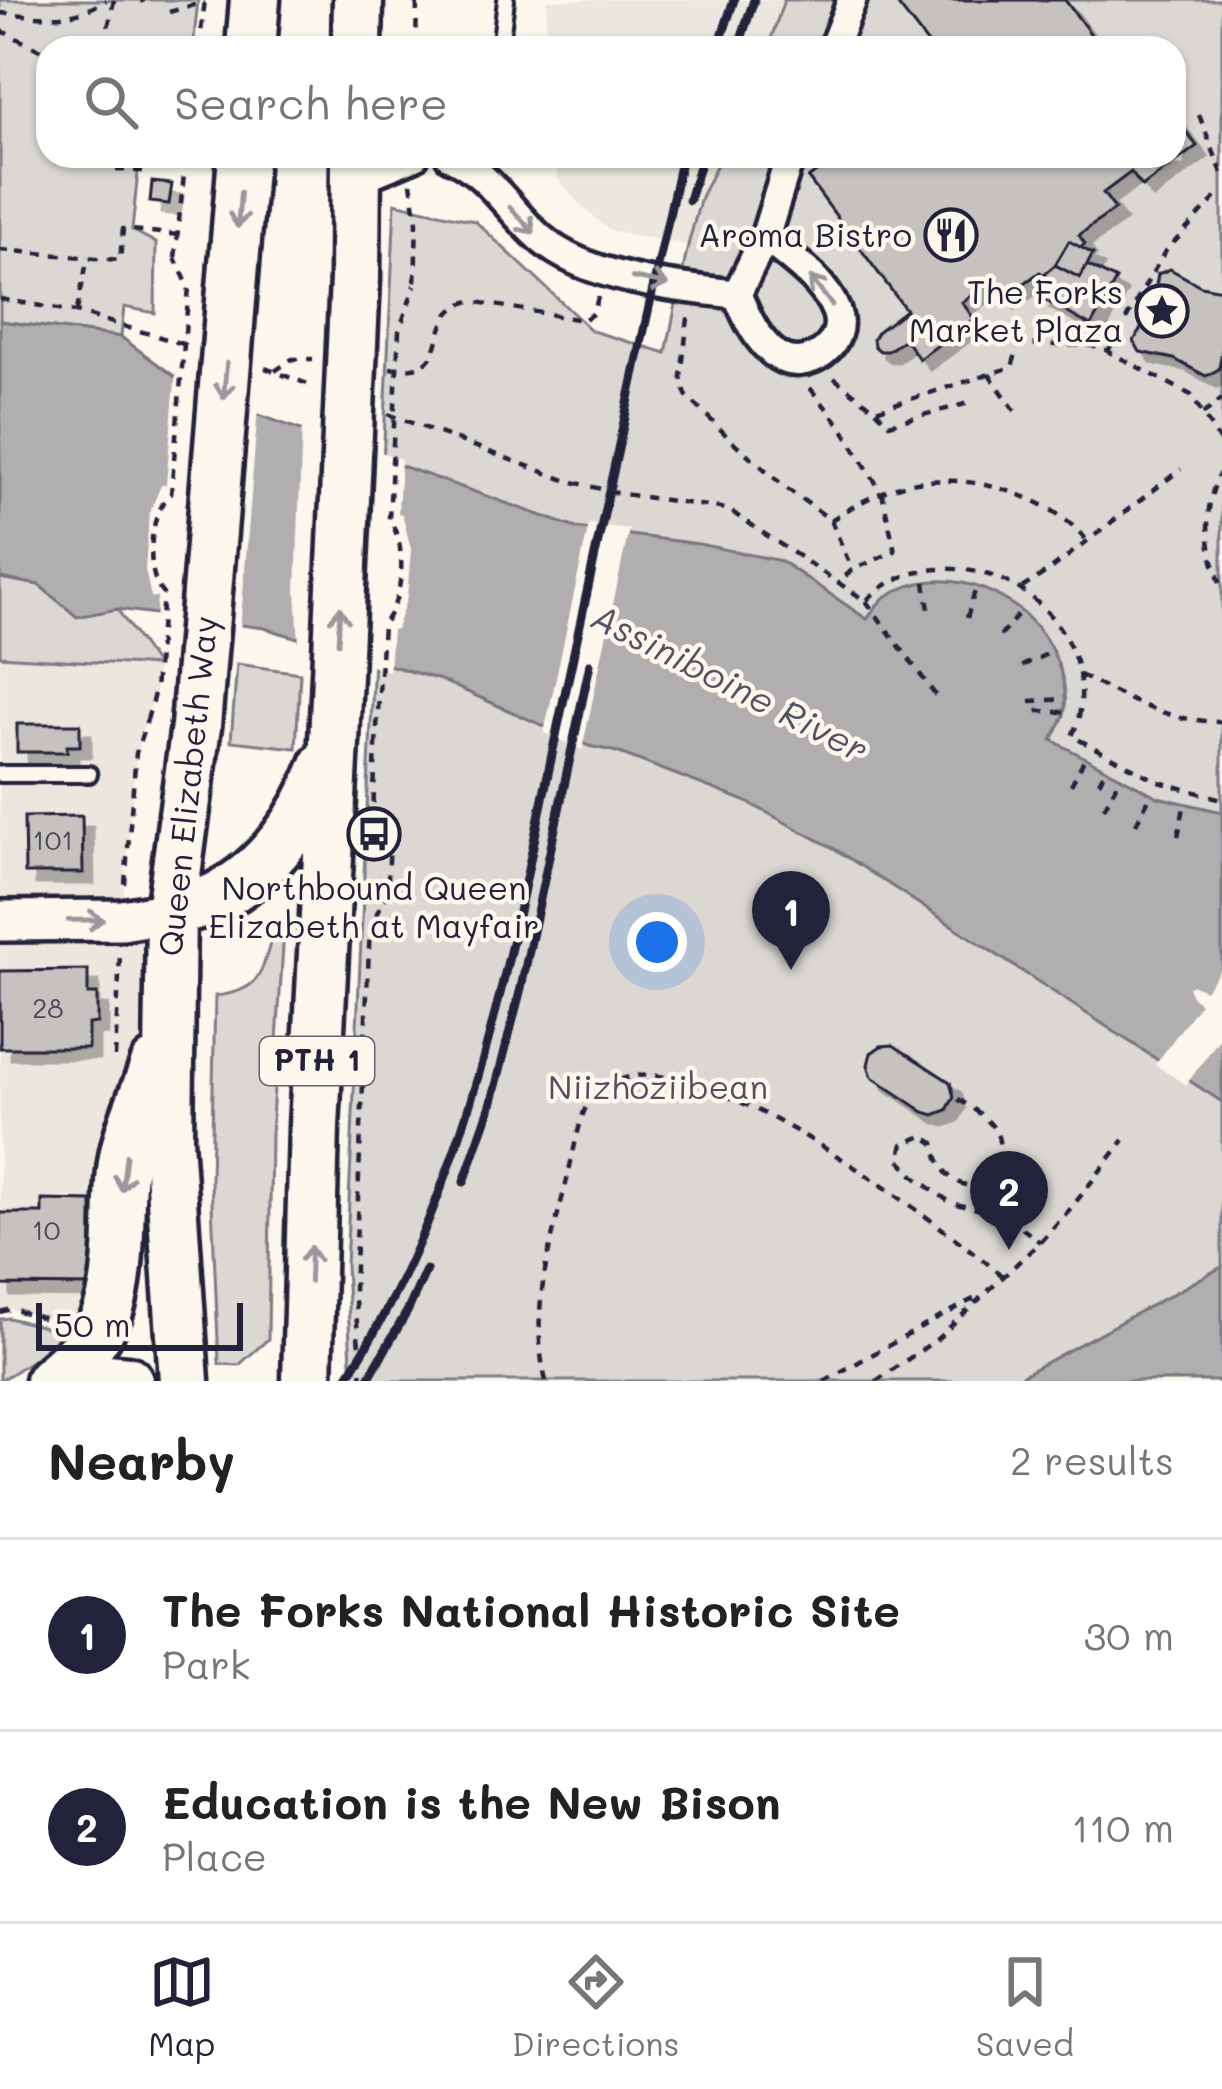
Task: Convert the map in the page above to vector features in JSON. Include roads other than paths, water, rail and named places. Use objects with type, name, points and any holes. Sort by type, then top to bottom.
[{"type":"highway","points":[[252,36],[255,0]]},
{"type":"highway","points":[[357,36],[358,0]]},
{"type":"highway","name":"Queen Elizabeth Way","points":[[184,1381],[168,1139],[171,912],[196,726],[242,168]]},
{"type":"highway","name":"PTH 1","points":[[307,1381],[314,1127],[355,744],[356,168]]},
{"type":"highway","points":[[171,912],[216,897],[263,864],[355,744]]},
{"type":"highway","points":[[50,1381],[98,1333],[108,1310],[116,1275],[124,1160],[170,1021]]},
{"type":"highway","points":[[75,1381],[128,1381]]},
{"type":"main road","points":[[0,921],[122,920],[171,912]]},
{"type":"street","points":[[838,36],[852,0]]},
{"type":"street","points":[[356,168],[413,169]]},
{"type":"street","points":[[472,168],[538,238],[560,254],[603,272],[737,294]]},
{"type":"street","points":[[737,294],[765,237],[786,168]]},
{"type":"street","points":[[737,294],[752,326],[776,355],[796,362],[819,355],[837,336],[838,315],[817,281],[765,237]]},
{"type":"lane","points":[[502,36],[506,0]]},
{"type":"lane","points":[[0,774],[88,774]]},
{"type":"water","name":"Assiniboine River","points":[[0,321],[121,337],[197,393],[576,528],[699,544],[781,561],[867,619],[885,597],[934,581],[960,582],[1007,601],[1044,637],[1061,672],[1065,708],[1052,740],[1158,797],[1222,812],[1222,1102],[835,849],[745,801],[617,752],[589,746],[440,680],[264,628],[117,609],[77,617],[39,585],[0,578]]},
{"type":"water","points":[[1222,1267],[1222,1381],[1012,1381]]},
{"type":"railway","points":[[722,36],[734,0]]},
{"type":"railway","points":[[742,36],[754,0]]},
{"type":"railway","points":[[345,1381],[389,1306],[426,1227],[482,1064],[679,168]]},
{"type":"railway","points":[[689,200],[698,168]]},
{"type":"railway","points":[[464,1182],[491,1105],[521,988],[590,664]]},
{"type":"railway","points":[[367,1381],[426,1270]]},
{"type":"place","name":"Aroma Bistro","points":[[951,235]]},
{"type":"place","name":"The Forks Market Plaza","points":[[1162,311]]},
{"type":"place","name":"Northbound Queen Elizabeth at Mayfair","points":[[374,834]]},
{"type":"place","name":"The Forks National Historic Site","points":[[791,970]]},
{"type":"place","name":"Education is the New Bison","points":[[1009,1250]]},
{"type":"park label","name":"Niizhoziibean","points":[[658,1087]]}]
